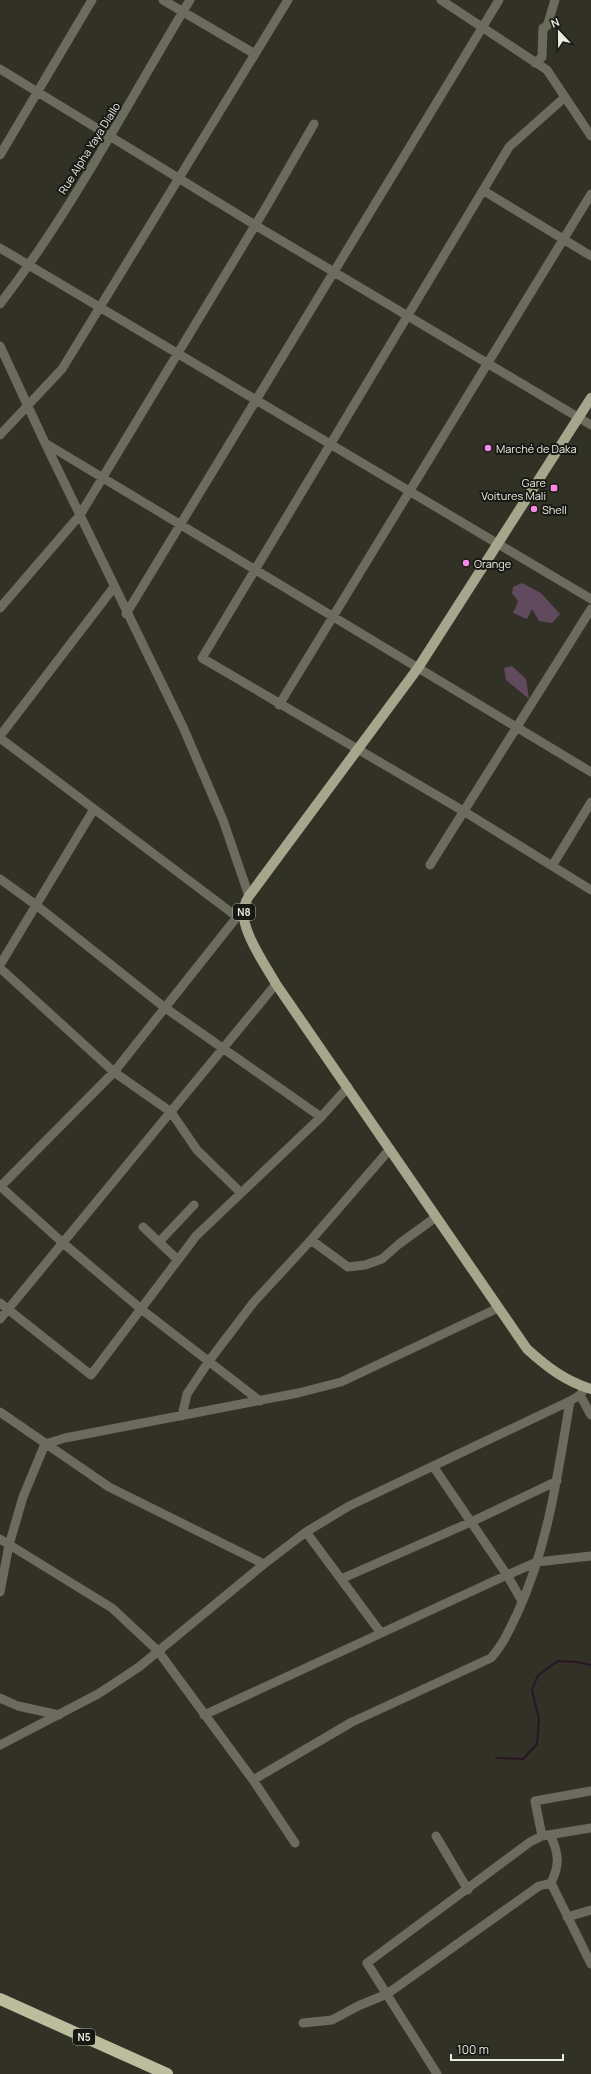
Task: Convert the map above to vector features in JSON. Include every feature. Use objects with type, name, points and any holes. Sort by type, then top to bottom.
[{"type":"highway","name":"N5","points":[[0,1999],[167,2074]]},
{"type":"main road","name":"N8","points":[[586,1390],[550,1370],[527,1349],[276,984],[247,930],[244,918],[244,908],[249,896],[359,750],[418,668],[591,398]]},
{"type":"street","points":[[0,155],[92,0]]},
{"type":"street","points":[[163,0],[255,54]]},
{"type":"street","name":"Rue Alpha Yaya Diallo","points":[[0,304],[30,266],[112,136],[190,0]]},
{"type":"street","points":[[0,434],[62,369],[288,0]]},
{"type":"street","points":[[441,0],[547,70],[564,98],[591,136]]},
{"type":"street","points":[[126,614],[499,0]]},
{"type":"street","points":[[535,62],[542,57],[543,28],[547,26],[555,0]]},
{"type":"street","points":[[0,70],[112,136],[255,225],[591,425]]},
{"type":"street","points":[[564,98],[509,147],[484,191],[202,658],[465,812],[591,890]]},
{"type":"street","points":[[0,608],[80,515],[103,479],[314,124]]},
{"type":"street","points":[[484,191],[591,256]]},
{"type":"street","points":[[280,705],[591,194]]},
{"type":"street","points":[[0,248],[410,490],[591,599]]},
{"type":"street","points":[[0,346],[44,443],[80,515],[126,614],[183,727],[223,820],[249,896]]},
{"type":"street","points":[[44,443],[591,772]]},
{"type":"street","points":[[114,587],[0,737],[236,916]]},
{"type":"street","points":[[430,865],[465,812],[591,609]]},
{"type":"street","points":[[552,866],[591,802]]},
{"type":"street","points":[[94,809],[0,967],[114,1072],[171,1112],[197,1150],[240,1193]]},
{"type":"street","points":[[0,879],[36,905],[164,1007],[321,1117]]},
{"type":"street","points":[[244,908],[236,916],[114,1072],[0,1186],[63,1243],[141,1309],[260,1401]]},
{"type":"street","points":[[0,1319],[276,984]]},
{"type":"street","points":[[0,1303],[92,1375],[196,1236],[321,1117],[348,1087]]},
{"type":"street","points":[[182,1416],[187,1394],[209,1361],[253,1303],[311,1240],[390,1149]]},
{"type":"street","points":[[159,1242],[194,1205]]},
{"type":"street","points":[[311,1240],[348,1267],[365,1265],[382,1259],[399,1244],[436,1217]]},
{"type":"street","points":[[143,1227],[178,1260]]},
{"type":"street","points":[[45,1444],[65,1438],[298,1394],[341,1382],[498,1308]]},
{"type":"street","points":[[0,1745],[98,1694],[138,1667],[264,1564],[306,1532],[349,1506],[570,1401],[586,1390],[591,1415]]},
{"type":"street","points":[[253,1780],[352,1722],[491,1658],[502,1646],[538,1562],[557,1481],[570,1401]]},
{"type":"street","points":[[0,1412],[109,1487],[264,1564]]},
{"type":"street","points":[[0,1592],[9,1545],[23,1497],[45,1444]]},
{"type":"street","points":[[433,1466],[507,1575],[522,1602]]},
{"type":"street","points":[[341,1579],[471,1522],[557,1481]]},
{"type":"street","points":[[306,1532],[380,1633]]},
{"type":"street","points":[[0,1539],[112,1608],[158,1651],[253,1780],[296,1843]]},
{"type":"street","points":[[204,1715],[380,1633],[538,1562],[591,1556]]},
{"type":"street","points":[[0,1698],[18,1706],[59,1715]]},
{"type":"street","points":[[303,2023],[332,2020],[358,2006],[387,1994],[539,1886],[551,1883],[556,1873],[558,1859],[557,1849],[546,1836],[535,1801],[591,1791]]},
{"type":"street","points":[[436,2074],[367,1963],[468,1890],[519,1849],[546,1836],[591,1828]]},
{"type":"street","points":[[436,1836],[468,1890]]},
{"type":"street","points":[[551,1883],[591,1964]]},
{"type":"street","points":[[567,1917],[591,1910]]},
{"type":"shaded area","points":[[522,583],[541,593],[560,614],[552,623],[539,621],[532,609],[527,619],[513,613],[518,601],[512,593],[513,587]]},
{"type":"shaded area","points":[[512,666],[526,679],[529,699],[506,680],[504,668]]},
{"type":"waterway","points":[[496,1758],[523,1759],[537,1744],[539,1719],[532,1690],[538,1675],[558,1661],[591,1665]]},
{"type":"place","name":"Marché de Daka","points":[[488,448]]},
{"type":"place","name":"Gare Voitures Mali","points":[[554,488]]},
{"type":"place","name":"Shell","points":[[534,509]]},
{"type":"place","name":"Orange","points":[[466,563]]}]
